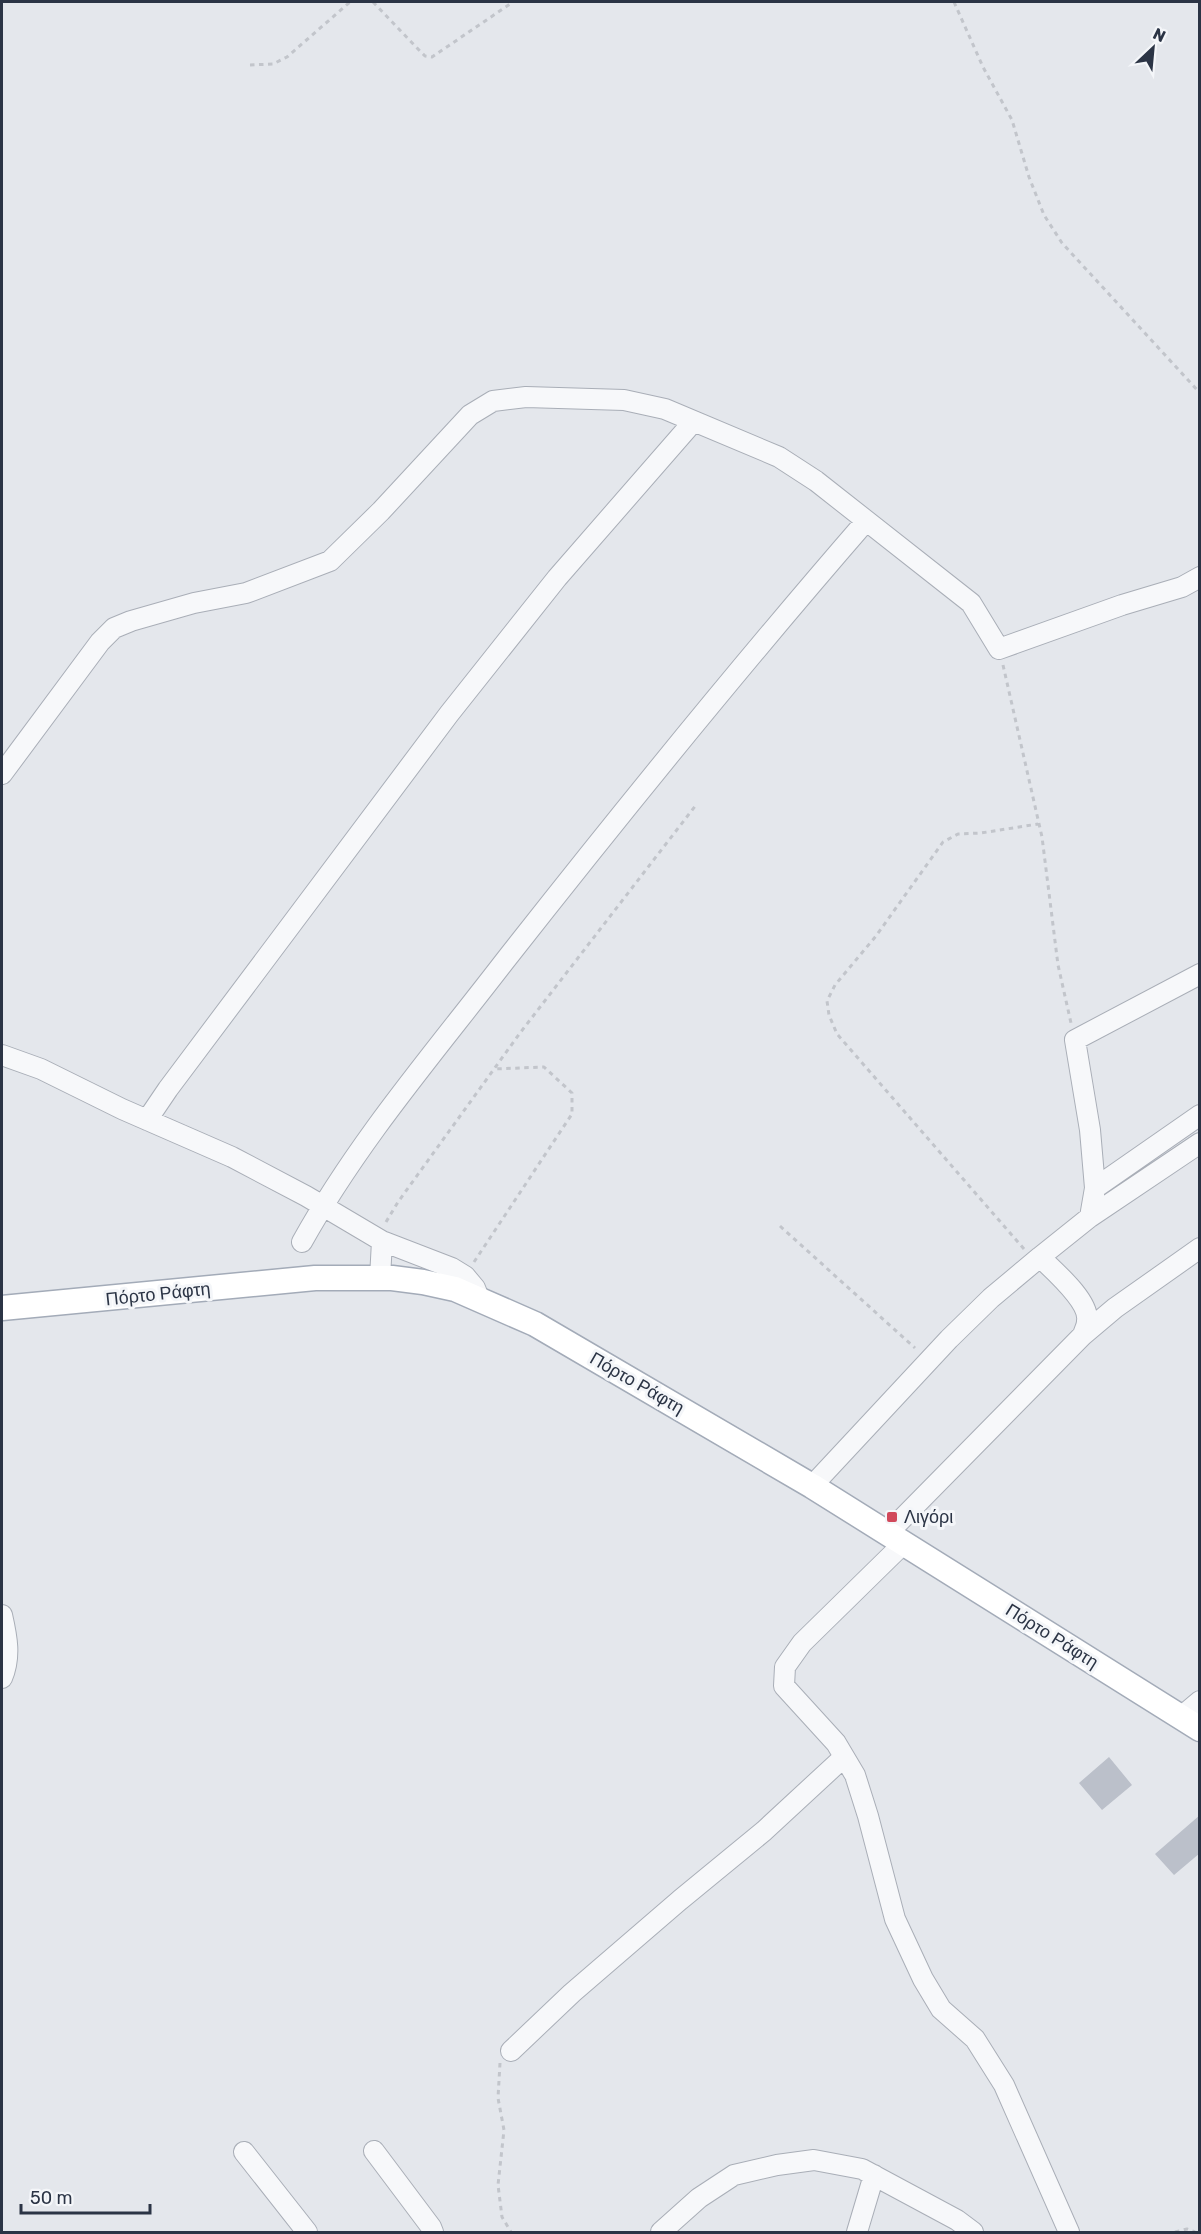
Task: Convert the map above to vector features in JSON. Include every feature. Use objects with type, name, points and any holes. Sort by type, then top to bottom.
[{"type":"main road","name":"Πόρτο Ράφτη","points":[[2,1308],[315,1278],[380,1278],[423,1282],[455,1289],[535,1324],[812,1486],[1190,1723]]},
{"type":"street","points":[[2,774],[100,642],[114,628],[194,603],[246,593],[312,570],[330,561],[374,519],[470,415],[493,401],[526,397],[624,400],[665,409],[779,457],[816,481],[971,603],[999,650],[1122,605],[1182,587],[1200,578]]},
{"type":"street","points":[[147,1120],[174,1080],[449,714],[557,578],[693,422]]},
{"type":"street","points":[[302,1242],[322,1205],[394,1102],[669,756],[866,521]]},
{"type":"street","points":[[1090,1217],[1095,1188],[1090,1130],[1075,1040],[1200,974]]},
{"type":"street","points":[[2,1055],[41,1069],[147,1120],[232,1157],[322,1205],[382,1241],[452,1268],[465,1276],[475,1288],[479,1298]]},
{"type":"street","points":[[1095,1188],[1200,1115]]},
{"type":"street","points":[[812,1486],[991,1298],[1090,1217],[1200,1143]]},
{"type":"street","points":[[380,1278],[382,1241]]},
{"type":"street","points":[[1069,2232],[1004,2085],[975,2039],[941,2009],[923,1979],[895,1919],[855,1775],[836,1743],[784,1686],[785,1667],[802,1643],[896,1538],[1083,1335],[1115,1308],[1200,1248]]},
{"type":"street","points":[[1037,1259],[1067,1284],[1084,1305],[1088,1320],[1083,1335]]},
{"type":"street","points":[[2,1615],[8,1642],[7,1666],[2,1678]]},
{"type":"street","points":[[1190,1723],[1200,1701]]},
{"type":"street","points":[[511,2050],[572,1993],[680,1899],[764,1831],[844,1757]]},
{"type":"street","points":[[374,2151],[433,2232]]},
{"type":"street","points":[[244,2152],[307,2232]]},
{"type":"street","points":[[661,2232],[699,2198],[734,2175],[777,2165],[814,2160],[862,2169],[957,2220],[973,2232]]},
{"type":"street","points":[[857,2232],[874,2175]]},
{"type":"path","points":[[250,65],[273,64],[287,57],[350,2]]},
{"type":"path","points":[[373,2],[425,56],[432,57],[513,2]]},
{"type":"path","points":[[954,2],[983,67],[1012,120],[1029,177],[1044,215],[1062,243],[1200,393]]},
{"type":"path","points":[[999,650],[1042,837],[1058,965],[1075,1040]]},
{"type":"path","points":[[382,1241],[383,1228],[388,1218],[493,1069],[655,855],[696,805]]},
{"type":"path","points":[[1037,1259],[837,1034],[829,1015],[827,1001],[835,985],[876,936],[943,842],[958,834],[981,833],[1038,824]]},
{"type":"path","points":[[465,1276],[572,1114],[572,1093],[544,1067],[493,1069]]},
{"type":"path","points":[[780,1226],[916,1350],[924,1366]]},
{"type":"path","points":[[511,2050],[499,2065],[498,2098],[504,2130],[498,2185],[502,2217],[511,2232]]},
{"type":"path","points":[[1175,2232],[1187,2229],[1195,2232]]},
{"type":"building","points":[[1109,1757],[1132,1785],[1102,1810],[1079,1783]]},
{"type":"building","points":[[1200,1815],[1200,1853],[1174,1875],[1155,1854]]},
{"type":"place","name":"Λιγόρι","points":[[892,1517]]}]
